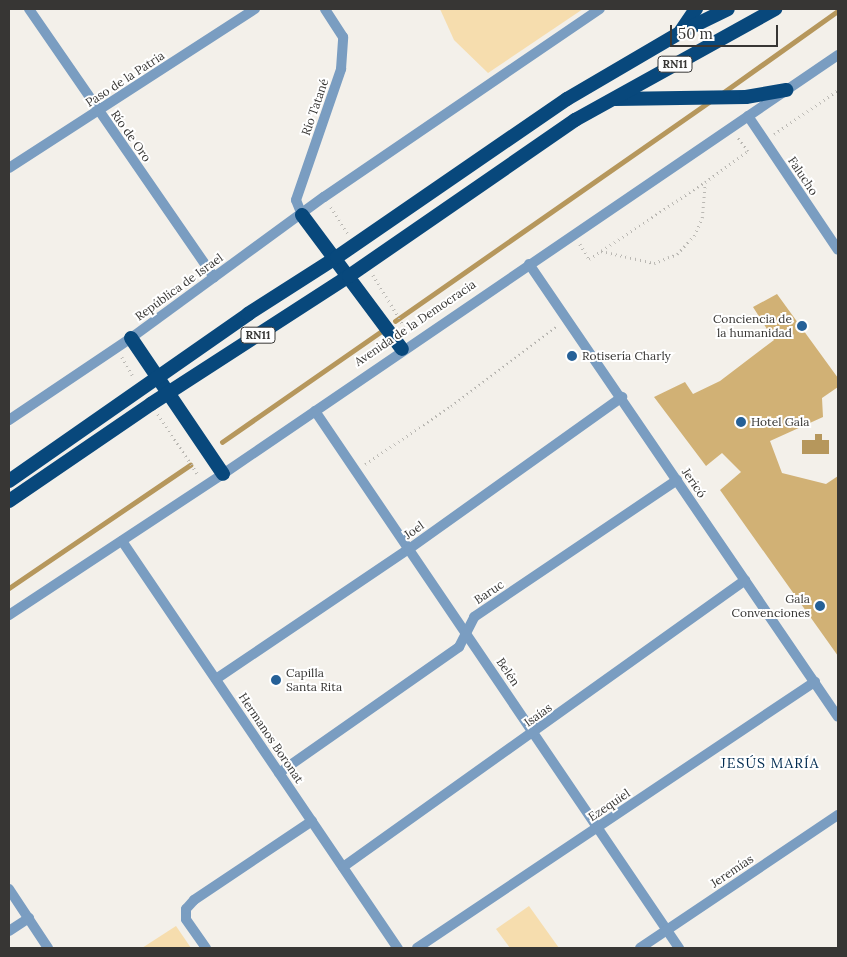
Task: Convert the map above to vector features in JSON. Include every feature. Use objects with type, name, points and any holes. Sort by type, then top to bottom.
[{"type":"highway","points":[[681,32],[696,9]]},
{"type":"highway","name":"RN11","points":[[9,481],[248,314],[337,258],[567,99],[681,32],[728,9]]},
{"type":"highway","name":"RN11","points":[[9,502],[151,404],[349,276],[575,120],[775,9]]},
{"type":"highway","points":[[612,99],[746,97],[786,90]]},
{"type":"highway","points":[[302,215],[337,258],[402,349]]},
{"type":"highway","points":[[131,338],[167,394],[223,474]]},
{"type":"street","name":"Río de Oro","points":[[29,9],[214,277]]},
{"type":"street","name":"Paso de la Patria","points":[[9,168],[255,9]]},
{"type":"street","name":"Río Tatané","points":[[302,215],[296,200],[342,69],[343,37],[325,9]]},
{"type":"street","name":"República de Israel","points":[[9,420],[131,338],[362,172],[600,9]]},
{"type":"street","name":"Avenida de la Democracia","points":[[9,615],[223,474],[402,349],[838,55]]},
{"type":"street","name":"Falucho","points":[[748,116],[838,250]]},
{"type":"street","name":"Jericó","points":[[529,264],[622,397],[838,717]]},
{"type":"street","name":"Joel","points":[[216,678],[409,549],[622,397]]},
{"type":"street","name":"Belén","points":[[315,411],[679,948]]},
{"type":"street","name":"Baruc","points":[[279,773],[459,648],[474,618],[677,480]]},
{"type":"street","name":"Hermanos Boronat","points":[[122,542],[398,948]]},
{"type":"street","name":"Isaías","points":[[343,868],[745,580]]},
{"type":"street","name":"Ezequiel","points":[[417,948],[815,682]]},
{"type":"street","name":"Jeremías","points":[[640,948],[838,815]]},
{"type":"street","points":[[206,948],[186,919],[190,904],[312,821]]},
{"type":"street","points":[[9,890],[48,948]]},
{"type":"street","points":[[9,931],[29,918]]},
{"type":"path","points":[[573,234],[589,259],[838,90]]},
{"type":"path","points":[[730,128],[748,151]]},
{"type":"path","points":[[601,252],[654,263],[677,254],[694,236],[702,218],[705,182]]},
{"type":"path","points":[[356,470],[451,406],[568,318]]},
{"type":"path","points":[[116,348],[141,389]]},
{"type":"path","points":[[151,404],[206,485]]},
{"type":"shaded area","points":[[440,9],[583,9],[488,73],[454,40]]},
{"type":"shaded area","points":[[815,434],[822,434],[822,440],[829,440],[829,454],[802,454],[802,440],[815,440]]},
{"type":"shaded area","points":[[529,906],[559,948],[510,948],[496,929]]},
{"type":"shaded area","points":[[176,926],[191,948],[142,948]]},
{"type":"building","name":"Hotel Gala","points":[[777,294],[838,378],[838,387],[822,398],[823,417],[770,441],[782,473],[826,484],[838,476],[838,656],[720,490],[741,472],[722,453],[706,466],[654,397],[685,382],[693,394],[720,381],[774,340],[753,307]]},
{"type":"waterway","points":[[721,94],[838,11]]},
{"type":"waterway","points":[[395,321],[710,101]]},
{"type":"waterway","points":[[222,442],[380,332]]},
{"type":"waterway","points":[[9,588],[190,465]]},
{"type":"place","name":"Conciencia de la humanidad","points":[[802,326]]},
{"type":"place","name":"Rotisería Charly","points":[[572,356]]},
{"type":"place","name":"Hotel Gala","points":[[741,422]]},
{"type":"place","name":"Gala Convenciones","points":[[820,606]]},
{"type":"place","name":"Capilla Santa Rita","points":[[276,680]]},
{"type":"district","name":"JESÚS MARÍA","points":[[770,763]]}]
